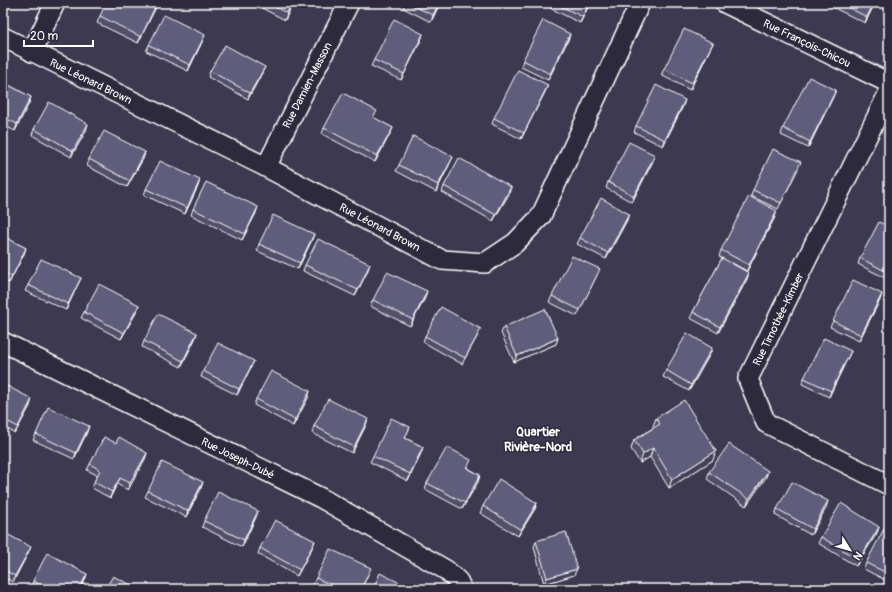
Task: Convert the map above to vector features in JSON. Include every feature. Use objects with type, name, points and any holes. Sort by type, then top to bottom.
[{"type":"street","points":[[32,52],[55,3]]},
{"type":"street","name":"Rue Damien-Masson","points":[[266,167],[349,3]]},
{"type":"street","name":"Rue Léonard Brown","points":[[3,37],[266,167],[442,260],[485,263],[515,242],[541,216],[640,3]]},
{"type":"street","name":"Rue François-Chicou","points":[[725,3],[889,83]]},
{"type":"street","name":"Rue Timothée-Kimber","points":[[889,92],[748,379],[766,423],[889,485]]},
{"type":"street","name":"Rue Joseph-Dubé","points":[[3,342],[321,498],[446,570],[458,581],[462,589]]},
{"type":"building","points":[[106,3],[157,3],[141,37],[100,16]]},
{"type":"building","points":[[266,3],[292,3],[287,13]]},
{"type":"building","points":[[407,3],[439,3],[433,15]]},
{"type":"building","points":[[554,3],[589,3],[583,17]]},
{"type":"building","points":[[839,3],[874,3],[867,17]]},
{"type":"building","points":[[164,15],[205,35],[190,65],[149,45]]},
{"type":"building","points":[[394,19],[423,34],[404,74],[374,60]]},
{"type":"building","points":[[543,20],[570,34],[550,74],[523,60]]},
{"type":"building","points":[[684,29],[713,43],[692,83],[664,69]]},
{"type":"building","points":[[225,45],[265,67],[250,93],[210,71]]},
{"type":"building","points":[[518,70],[548,85],[524,133],[494,118]]},
{"type":"building","points":[[809,77],[836,90],[810,142],[783,128]]},
{"type":"building","points":[[3,82],[31,97],[17,124],[3,117]]},
{"type":"building","points":[[656,85],[685,100],[665,140],[636,126]]},
{"type":"building","points":[[343,93],[377,111],[373,117],[393,128],[377,156],[324,128]]},
{"type":"building","points":[[49,102],[88,124],[73,151],[34,129]]},
{"type":"building","points":[[104,131],[145,152],[130,181],[89,159]]},
{"type":"building","points":[[413,136],[453,157],[438,185],[399,165]]},
{"type":"building","points":[[629,142],[655,155],[634,196],[608,182]]},
{"type":"building","points":[[773,149],[801,162],[781,203],[753,190]]},
{"type":"building","points":[[459,158],[511,187],[496,215],[444,186]]},
{"type":"building","points":[[160,161],[200,180],[187,208],[146,189]]},
{"type":"building","points":[[206,182],[258,207],[245,234],[193,209]]},
{"type":"building","points":[[749,196],[777,211],[749,265],[721,250]]},
{"type":"building","points":[[601,198],[629,214],[608,253],[580,238]]},
{"type":"building","points":[[273,215],[314,234],[300,263],[259,244]]},
{"type":"building","points":[[879,222],[889,227],[889,273],[860,258]]},
{"type":"building","points":[[3,236],[26,248],[12,277],[3,272]]},
{"type":"building","points":[[318,239],[370,264],[358,290],[305,265]]},
{"type":"building","points":[[572,256],[600,269],[580,310],[552,296]]},
{"type":"building","points":[[722,258],[749,273],[720,327],[693,312]]},
{"type":"building","points":[[41,259],[81,278],[68,304],[28,285]]},
{"type":"building","points":[[387,272],[427,291],[413,320],[373,300]]},
{"type":"building","points":[[853,280],[882,294],[861,335],[833,321]]},
{"type":"building","points":[[99,284],[139,305],[124,333],[84,312]]},
{"type":"building","points":[[441,307],[481,329],[465,358],[425,336]]},
{"type":"building","points":[[545,309],[558,338],[517,356],[504,327]]},
{"type":"building","points":[[158,314],[197,333],[183,361],[144,341]]},
{"type":"building","points":[[687,333],[712,348],[691,385],[666,370]]},
{"type":"building","points":[[824,338],[851,351],[831,391],[804,378]]},
{"type":"building","points":[[218,343],[254,361],[239,389],[203,371]]},
{"type":"building","points":[[271,371],[310,391],[295,420],[256,399]]},
{"type":"building","points":[[3,384],[32,399],[18,427],[3,419]]},
{"type":"building","points":[[328,399],[368,419],[354,447],[314,426]]},
{"type":"building","points":[[684,400],[716,451],[672,479],[653,448],[643,454],[634,440],[660,424],[656,418]]},
{"type":"building","points":[[48,407],[89,426],[76,453],[36,434]]},
{"type":"building","points":[[391,418],[410,427],[405,438],[423,447],[410,474],[373,456]]},
{"type":"building","points":[[104,437],[116,443],[119,437],[147,453],[130,483],[120,478],[112,492],[94,482],[100,470],[90,464]]},
{"type":"building","points":[[729,444],[768,471],[749,499],[709,472]]},
{"type":"building","points":[[447,447],[471,460],[467,468],[480,475],[465,503],[427,483]]},
{"type":"building","points":[[162,462],[203,482],[188,511],[148,491]]},
{"type":"building","points":[[499,479],[537,503],[521,530],[483,506]]},
{"type":"building","points":[[792,482],[828,501],[813,529],[777,509]]},
{"type":"building","points":[[218,492],[258,511],[244,540],[204,521]]},
{"type":"building","points":[[841,503],[879,527],[859,560],[821,537]]},
{"type":"building","points":[[275,520],[315,541],[300,570],[260,548]]},
{"type":"building","points":[[886,525],[889,527],[889,574],[866,563]]},
{"type":"building","points":[[3,532],[31,547],[15,576],[3,569]]},
{"type":"building","points":[[566,532],[577,569],[547,578],[536,541]]},
{"type":"building","points":[[330,549],[371,568],[361,589],[339,589],[316,578]]},
{"type":"building","points":[[47,553],[87,574],[79,589],[49,589],[33,581]]},
{"type":"building","points":[[380,573],[412,589],[373,589]]},
{"type":"building","points":[[113,576],[131,585],[129,589],[105,589]]},
{"type":"district","name":"Quartier Rivière-Nord","points":[[538,438]]}]
